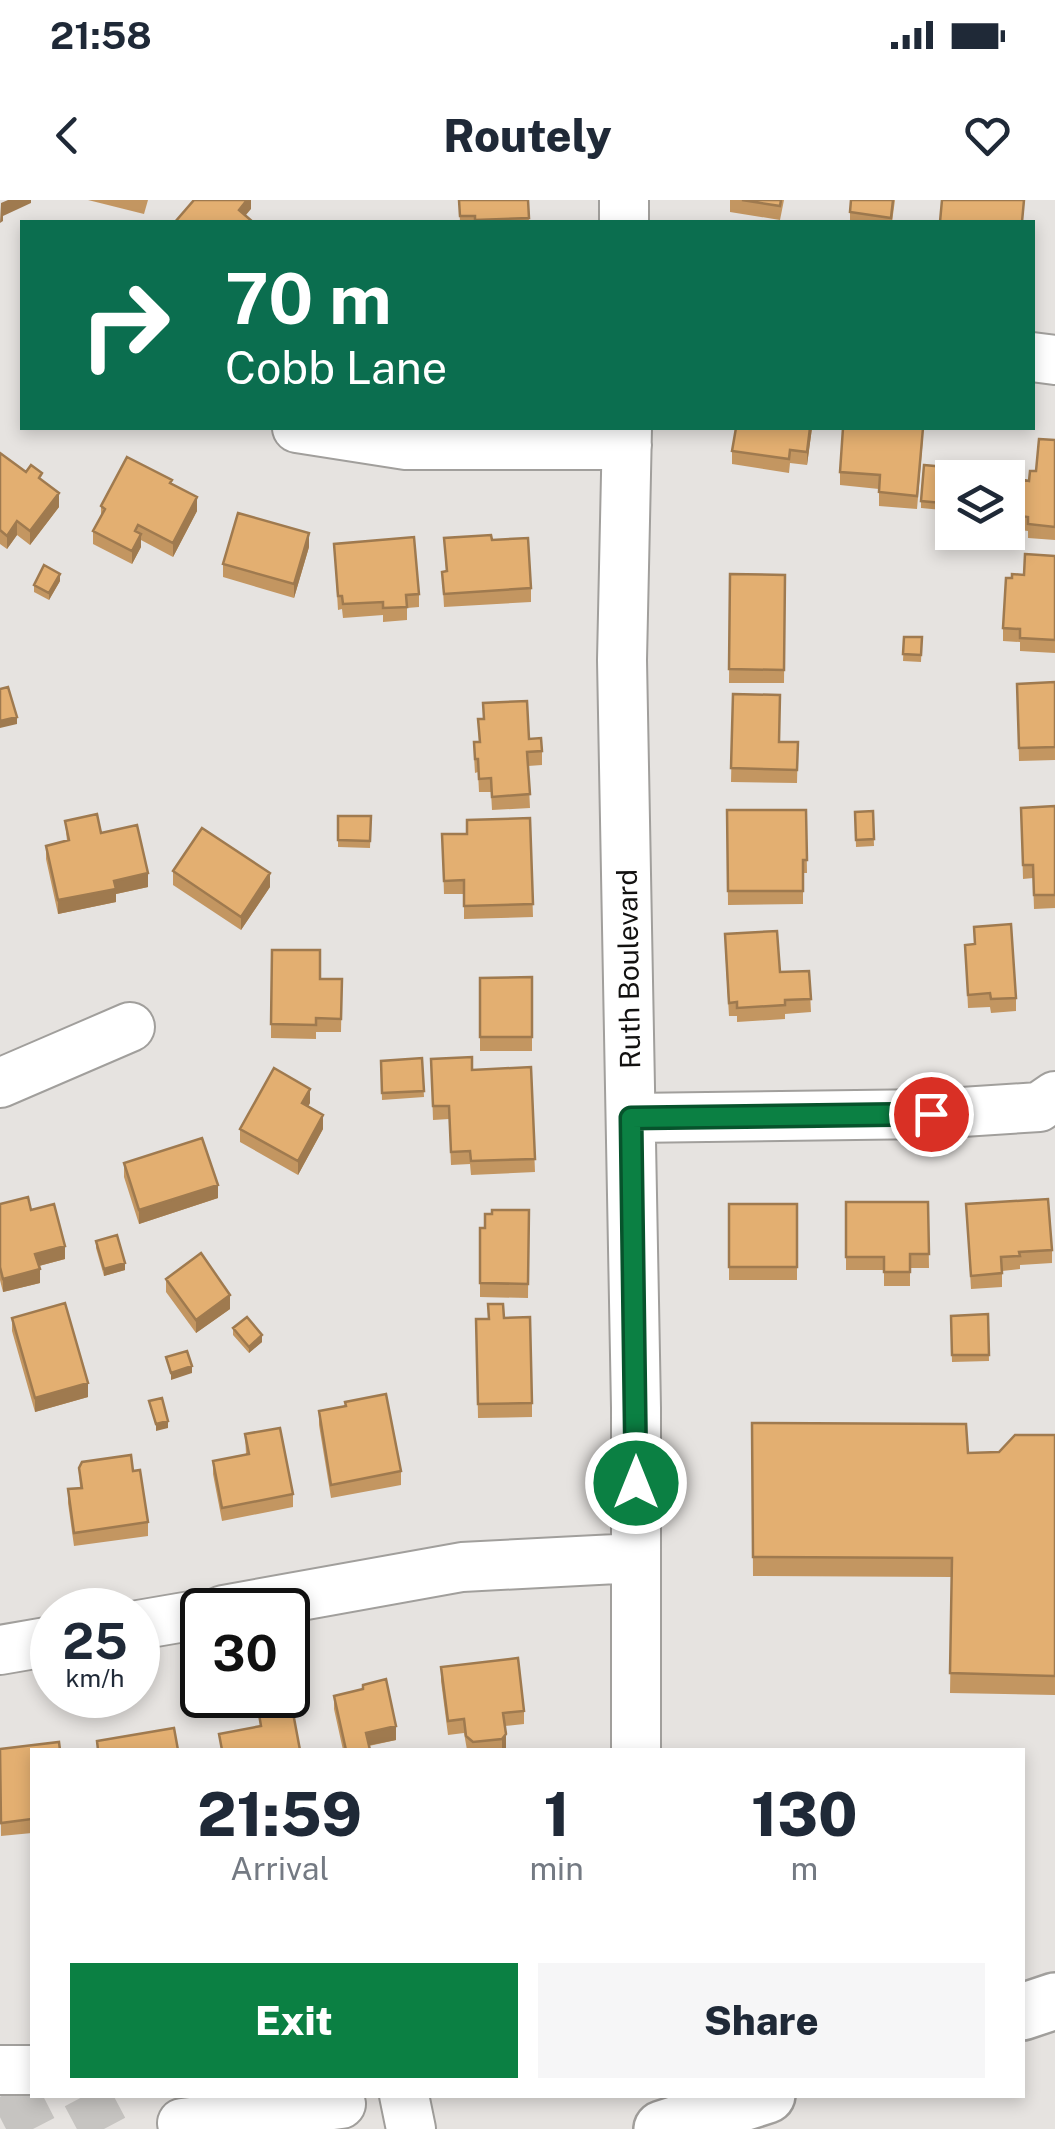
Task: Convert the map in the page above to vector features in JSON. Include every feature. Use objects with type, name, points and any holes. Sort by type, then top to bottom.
[{"type":"main road","points":[[1025,2011],[1055,2001]]},
{"type":"main road","points":[[686,2118],[756,2098]]},
{"type":"street","points":[[309,430],[406,446],[627,436]]},
{"type":"street","name":"Ruth Boulevard","points":[[627,436],[622,660],[636,1408],[636,1748]]},
{"type":"street","points":[[0,1083],[130,1028]]},
{"type":"street","points":[[631,1118],[931,1114],[1040,1107],[1055,1096]]},
{"type":"street","points":[[310,1594],[462,1567],[636,1558]]},
{"type":"street","points":[[0,1650],[30,1644]]},
{"type":"street","points":[[405,2098],[411,2129]]},
{"type":"street","points":[[179,2116],[263,2108],[341,2109]]},
{"type":"building","points":[[194,200],[247,200],[239,210],[251,220],[177,220]]},
{"type":"building","points":[[459,200],[528,200],[529,218],[475,220],[475,216],[460,216]]},
{"type":"building","points":[[742,200],[781,200],[780,206]]},
{"type":"building","points":[[851,200],[893,200],[891,218],[850,212]]},
{"type":"building","points":[[942,200],[1024,200],[1022,220],[940,220]]},
{"type":"building","points":[[736,430],[810,430],[807,452],[790,450],[789,459],[732,451]]},
{"type":"building","points":[[843,430],[923,430],[917,496],[879,492],[880,475],[840,472]]},
{"type":"building","points":[[1039,439],[1055,440],[1055,527],[1028,524],[1025,517],[1025,480],[1029,481],[1030,471],[1036,471]]},
{"type":"building","points":[[0,453],[26,472],[31,465],[42,473],[39,478],[59,493],[30,531],[17,521],[7,536],[0,530]]},
{"type":"building","points":[[127,457],[197,497],[173,543],[138,525],[135,531],[141,534],[132,551],[93,531],[105,509],[101,506]]},
{"type":"building","points":[[924,465],[935,466],[935,502],[921,501]]},
{"type":"building","points":[[238,513],[309,533],[294,584],[223,564]]},
{"type":"building","points":[[491,535],[492,540],[528,538],[531,588],[444,594],[444,538]]},
{"type":"building","points":[[414,537],[419,594],[406,595],[407,607],[383,608],[383,602],[343,604],[342,596],[338,596],[334,544]]},
{"type":"building","points":[[1025,554],[1055,556],[1055,640],[1020,638],[1020,629],[1003,628],[1006,578],[1024,575]]},
{"type":"building","points":[[44,565],[60,574],[49,593],[34,585]]},
{"type":"building","points":[[730,574],[785,575],[784,670],[729,669]]},
{"type":"building","points":[[904,637],[922,637],[921,655],[903,654]]},
{"type":"building","points":[[1055,682],[1055,747],[1019,748],[1017,684]]},
{"type":"building","points":[[8,687],[17,717],[0,721],[0,689]]},
{"type":"building","points":[[733,694],[780,695],[779,742],[798,742],[797,770],[731,768]]},
{"type":"building","points":[[527,701],[529,739],[541,738],[542,751],[527,752],[530,794],[492,797],[491,778],[479,779],[475,759],[474,742],[480,742],[478,719],[484,719],[483,703]]},
{"type":"building","points":[[1055,806],[1055,895],[1034,895],[1033,865],[1023,865],[1021,808]]},
{"type":"building","points":[[727,810],[806,810],[803,891],[728,891]]},
{"type":"building","points":[[873,811],[874,839],[856,840],[855,812]]},
{"type":"building","points":[[97,814],[101,833],[137,825],[148,873],[114,881],[116,889],[58,900],[46,846],[69,840],[65,821]]},
{"type":"building","points":[[338,816],[371,816],[370,841],[338,840]]},
{"type":"building","points":[[530,818],[533,904],[464,906],[464,880],[444,881],[442,834],[467,834],[467,820]]},
{"type":"building","points":[[202,828],[270,873],[241,917],[173,871]]},
{"type":"building","points":[[1011,924],[1016,998],[991,999],[990,993],[968,995],[965,945],[975,944],[974,927]]},
{"type":"building","points":[[777,931],[780,972],[809,971],[811,999],[737,1008],[737,1002],[729,1003],[725,934]]},
{"type":"building","points":[[272,950],[320,950],[320,979],[342,979],[341,1019],[316,1018],[316,1025],[271,1024]]},
{"type":"building","points":[[532,977],[532,1037],[480,1037],[480,978]]},
{"type":"building","points":[[472,1057],[472,1070],[531,1067],[535,1159],[471,1161],[470,1151],[451,1152],[449,1106],[433,1106],[431,1059]]},
{"type":"building","points":[[422,1058],[424,1091],[382,1093],[381,1061]]},
{"type":"building","points":[[274,1068],[310,1089],[302,1103],[323,1115],[298,1161],[240,1129]]},
{"type":"building","points":[[202,1138],[218,1185],[139,1210],[124,1163]]},
{"type":"building","points":[[28,1197],[31,1210],[54,1204],[65,1246],[35,1254],[40,1269],[3,1279],[0,1204]]},
{"type":"building","points":[[1048,1199],[1052,1250],[1001,1257],[1002,1273],[971,1276],[966,1204]]},
{"type":"building","points":[[846,1202],[928,1202],[929,1254],[910,1254],[910,1272],[884,1272],[884,1257],[846,1257]]},
{"type":"building","points":[[729,1204],[797,1204],[797,1267],[729,1267]]},
{"type":"building","points":[[492,1210],[529,1210],[528,1284],[480,1283],[480,1228],[485,1228],[485,1214],[492,1214]]},
{"type":"building","points":[[117,1235],[125,1263],[104,1269],[96,1241]]},
{"type":"building","points":[[201,1253],[230,1295],[196,1320],[166,1279]]},
{"type":"building","points":[[65,1303],[88,1383],[35,1398],[12,1318]]},
{"type":"building","points":[[488,1304],[503,1304],[504,1318],[530,1317],[532,1403],[478,1404],[476,1319],[489,1319]]},
{"type":"building","points":[[988,1314],[989,1355],[952,1355],[951,1316]]},
{"type":"building","points":[[247,1317],[262,1335],[249,1347],[233,1328]]},
{"type":"building","points":[[187,1351],[192,1366],[171,1373],[166,1357]]},
{"type":"building","points":[[386,1394],[401,1471],[331,1485],[319,1411]]},
{"type":"building","points":[[162,1398],[168,1421],[156,1424],[149,1401]]},
{"type":"building","points":[[752,1423],[966,1424],[968,1453],[999,1452],[1015,1435],[1055,1435],[1055,1676],[950,1673],[952,1558],[753,1557]]},
{"type":"building","points":[[280,1428],[293,1494],[222,1508],[213,1461],[249,1454],[245,1434]]},
{"type":"building","points":[[131,1455],[133,1471],[140,1470],[148,1522],[74,1533],[68,1489],[82,1488],[82,1462]]},
{"type":"building","points":[[518,1658],[524,1711],[503,1713],[506,1734],[502,1739],[473,1742],[466,1736],[464,1719],[448,1721],[441,1667]]},
{"type":"building","points":[[386,1679],[396,1726],[366,1733],[370,1748],[346,1748],[334,1696],[363,1689],[363,1685]]},
{"type":"building","points":[[260,1718],[294,1718],[300,1748],[222,1748],[219,1734],[261,1726]]},
{"type":"building","points":[[174,1728],[178,1748],[98,1748],[97,1741]]},
{"type":"building","points":[[59,1742],[60,1748],[30,1748],[30,1819],[1,1823],[0,1749]]},
{"type":"tunnel","points":[[13,2090],[33,2129]]},
{"type":"tunnel","points":[[88,2098],[104,2129]]},
{"type":"route","points":[[636,1483],[631,1118],[931,1114]]}]
